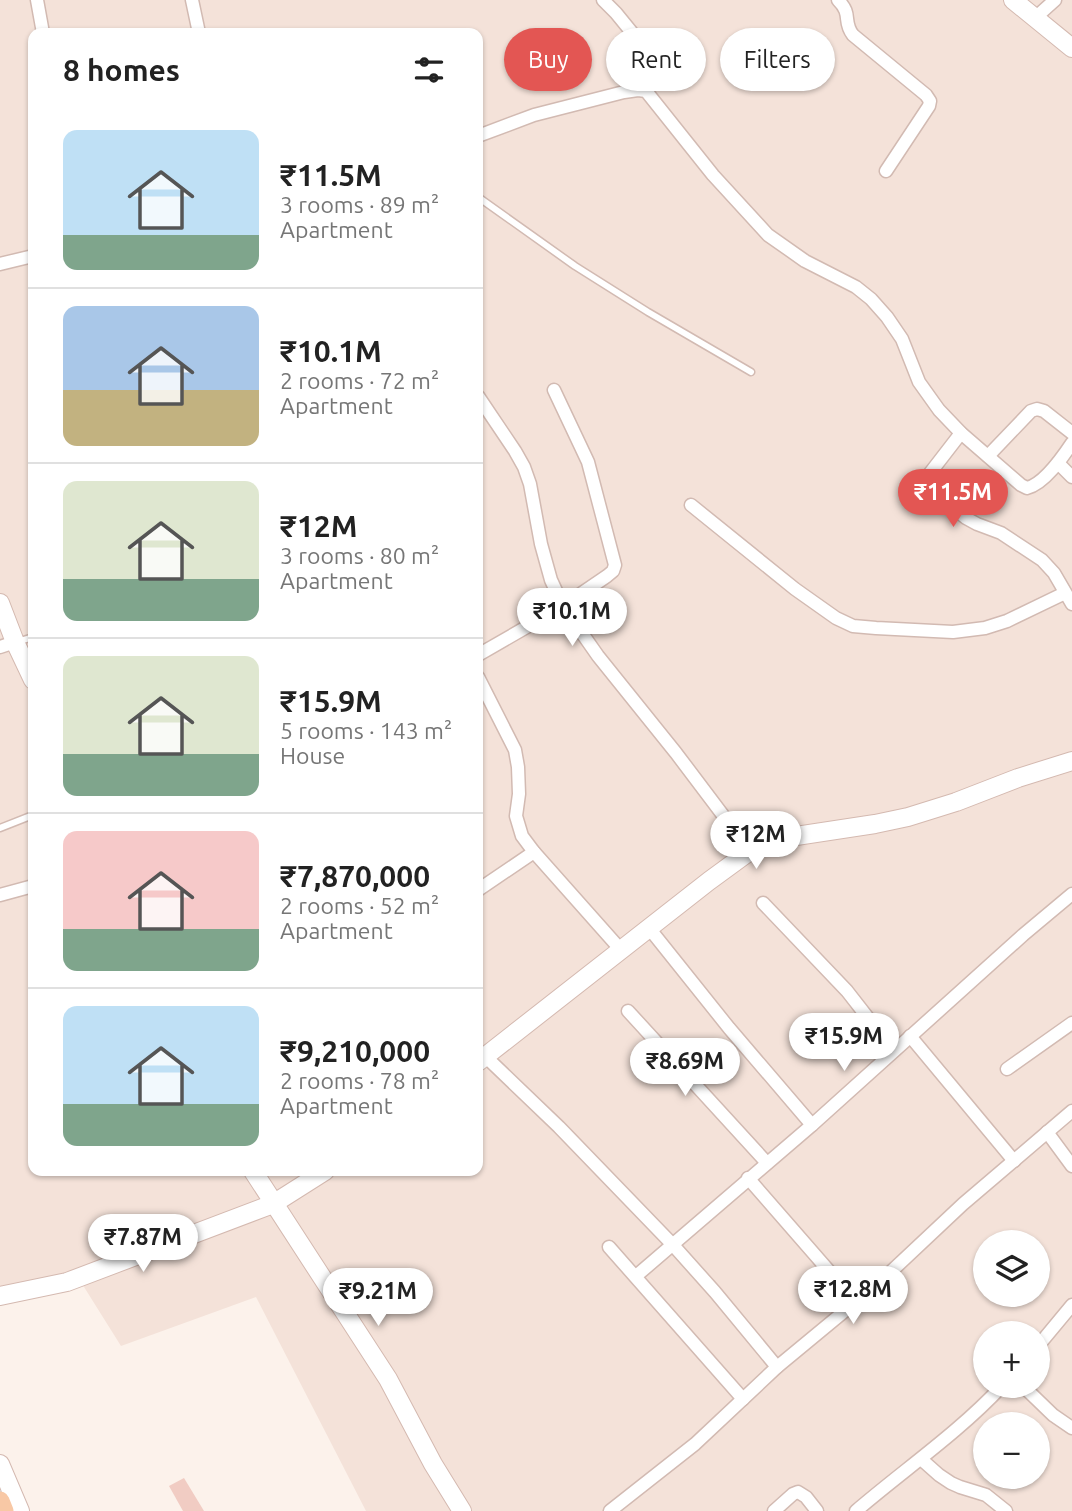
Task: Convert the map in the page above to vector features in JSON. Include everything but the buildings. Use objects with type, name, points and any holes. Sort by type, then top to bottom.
[{"type":"main road","points":[[0,1500],[4,1511]]},
{"type":"street","points":[[37,0],[42,28]]},
{"type":"street","points":[[192,0],[198,28]]},
{"type":"street","points":[[603,0],[628,28]]},
{"type":"street","points":[[838,0],[846,9],[849,29],[853,35],[930,101],[886,171]]},
{"type":"street","points":[[1013,0],[1072,48]]},
{"type":"street","points":[[1035,18],[1055,0]]},
{"type":"street","points":[[483,134],[534,115],[631,91]]},
{"type":"street","points":[[646,91],[713,175],[768,235],[804,261],[856,287],[871,299],[902,339],[919,382],[939,410],[961,433],[1021,485],[1027,488],[1036,484],[1058,463],[1072,443]]},
{"type":"street","points":[[0,264],[28,257]]},
{"type":"street","points":[[483,652],[563,606],[607,576],[615,565],[588,462],[554,390]]},
{"type":"street","points":[[483,404],[524,467],[551,580],[563,606],[598,656],[750,851]]},
{"type":"street","points":[[988,456],[1031,411],[1037,409],[1044,411],[1072,433]]},
{"type":"street","points":[[691,505],[795,589],[836,618],[853,626],[953,632],[985,628],[1069,599],[1054,573],[1042,560],[1001,533],[966,518],[927,487],[925,482],[928,477],[961,433]]},
{"type":"street","points":[[1058,463],[1072,477]]},
{"type":"street","points":[[0,603],[7,645],[28,673]]},
{"type":"street","points":[[483,687],[514,750],[519,794],[516,816],[522,836],[621,950]]},
{"type":"street","points":[[483,1058],[750,851],[783,838],[908,817],[1072,761]]},
{"type":"street","points":[[483,887],[534,852]]},
{"type":"street","points":[[0,895],[28,887]]},
{"type":"street","points":[[636,1276],[812,1125],[893,1050],[1072,894]]},
{"type":"street","points":[[763,903],[847,991],[893,1050]]},
{"type":"street","points":[[649,928],[729,1028],[812,1125]]},
{"type":"street","points":[[628,1011],[767,1163]]},
{"type":"street","points":[[1007,1069],[1072,1023]]},
{"type":"street","points":[[909,1036],[1014,1161]]},
{"type":"street","points":[[483,1060],[559,1127],[673,1245],[777,1367]]},
{"type":"street","points":[[610,1511],[695,1444],[777,1367],[856,1302],[1072,1111]]},
{"type":"street","points":[[1047,1132],[1072,1166]]},
{"type":"street","points":[[256,1176],[388,1379],[433,1464],[462,1511]]},
{"type":"street","points":[[0,1296],[67,1282],[273,1204],[317,1176]]},
{"type":"street","points":[[748,1178],[856,1302]]},
{"type":"street","points":[[609,1247],[743,1399]]},
{"type":"street","points":[[1050,1332],[1072,1305]]},
{"type":"street","points":[[856,1511],[990,1398]]},
{"type":"street","points":[[1035,1398],[1072,1428]]},
{"type":"street","points":[[921,1459],[951,1483],[986,1495],[1006,1511]]},
{"type":"street","points":[[0,1464],[20,1511]]},
{"type":"street","points":[[774,1511],[798,1492],[806,1497],[817,1511]]},
{"type":"lane","points":[[483,201],[575,266],[751,372]]},
{"type":"lane","points":[[7,645],[28,639]]},
{"type":"lane","points":[[0,828],[28,817]]},
{"type":"shaded area","points":[[0,0],[1072,0],[1072,1511],[366,1511],[256,1297],[121,1346],[74,1271],[0,1288]]}]
